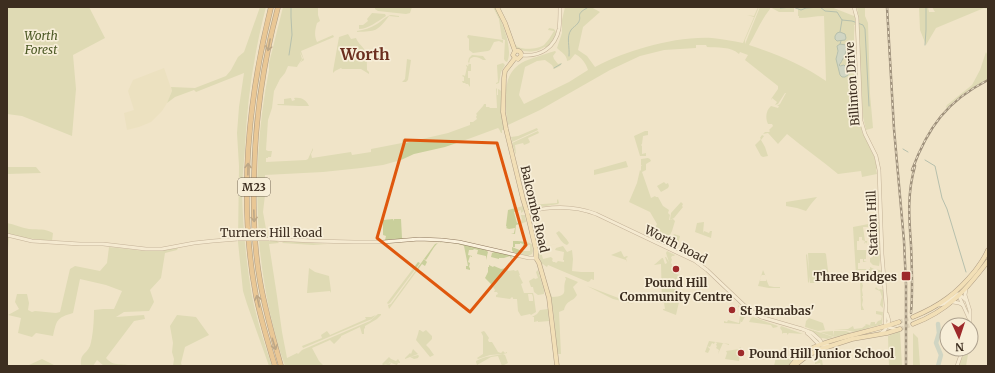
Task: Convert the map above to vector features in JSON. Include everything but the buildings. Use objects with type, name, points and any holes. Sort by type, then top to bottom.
[{"type":"highway","name":"M23","points":[[271,7],[255,86],[250,125],[247,218],[256,295],[275,366]]},
{"type":"highway","name":"M23","points":[[278,7],[264,70],[257,118],[254,152],[253,198],[254,234],[260,280],[270,330],[281,366]]},
{"type":"main road","points":[[497,7],[505,23],[515,51],[513,55],[515,58],[520,58],[522,55],[520,52],[515,51]]},
{"type":"main road","name":"Balcombe Road","points":[[515,58],[505,71],[503,87],[504,119],[536,250],[536,258],[540,266],[549,298],[556,366]]},
{"type":"main road","points":[[913,317],[937,306],[952,296],[981,263],[988,250]]},
{"type":"main road","points":[[913,324],[933,315],[953,302],[966,289],[988,261]]},
{"type":"main road","points":[[792,366],[800,356],[813,348],[898,322]]},
{"type":"main road","points":[[792,366],[818,350],[857,338],[898,329]]},
{"type":"street","points":[[522,55],[540,54],[555,39],[559,29],[560,7]]},
{"type":"street","name":"Billinton Drive","points":[[854,7],[857,20],[861,121],[865,134],[877,158]]},
{"type":"street","name":"Station Hill","points":[[877,158],[886,312],[885,326]]},
{"type":"street","name":"Worth Road","points":[[527,212],[562,207],[576,208],[596,214],[698,263],[756,315],[781,324],[802,329],[821,345]]},
{"type":"street","name":"Turners Hill Road","points":[[7,235],[32,241],[103,244],[146,250],[213,241],[238,240],[269,239],[317,242],[383,242],[419,239],[447,240],[529,258],[536,258]]},
{"type":"street","points":[[960,288],[959,295],[968,317]]},
{"type":"street","points":[[966,289],[965,295],[970,311],[969,317]]},
{"type":"street","points":[[959,295],[966,300]]},
{"type":"street","points":[[937,306],[944,304],[959,295]]},
{"type":"street","points":[[953,302],[964,306]]},
{"type":"street","name":"Station Hill","points":[[886,312],[889,321]]},
{"type":"street","points":[[880,334],[885,330],[885,326],[889,321],[893,323],[898,322]]},
{"type":"street","points":[[885,326],[890,329],[898,329]]},
{"type":"street","points":[[818,350],[821,345],[839,343]]},
{"type":"highlighted area","points":[[405,140],[497,143],[526,245],[470,312],[377,238]]},
{"type":"shaded area","points":[[164,68],[172,91],[167,103],[162,111],[151,122],[127,130],[124,113],[134,110],[128,91],[133,80]]},
{"type":"green space","name":"Worth Forest","points":[[7,7],[89,7],[105,38],[73,55],[76,89],[72,136],[22,116],[7,114]]},
{"type":"green space","points":[[260,7],[266,7],[249,94],[242,193],[245,244],[252,296],[272,366],[269,366],[243,291],[238,242],[239,166],[237,133],[244,73],[196,92],[194,90],[175,97],[167,103],[172,91],[171,87],[195,88],[226,76],[238,57],[244,52]]},
{"type":"green space","points":[[283,7],[318,7],[320,21],[317,23],[315,30],[317,42],[333,35],[334,37],[301,51],[304,60],[299,65],[303,58],[300,52],[302,59],[297,67],[288,66],[280,79],[274,91],[272,108],[268,120],[266,150],[272,151],[271,157],[266,158],[266,162],[306,160],[308,159],[313,148],[311,154],[312,158],[351,152],[352,155],[371,152],[371,149],[402,143],[402,140],[404,139],[405,143],[448,133],[470,125],[470,122],[477,119],[476,114],[484,104],[486,104],[486,107],[490,107],[489,108],[497,108],[496,88],[497,95],[498,89],[501,91],[504,130],[502,130],[501,133],[498,128],[445,147],[414,154],[401,160],[383,165],[323,172],[265,175],[263,212],[266,229],[268,235],[282,235],[280,237],[259,237],[257,195],[258,153],[262,112],[269,63]]},
{"type":"green space","points":[[375,7],[412,7],[410,13],[406,14],[378,11]]},
{"type":"green space","points":[[493,7],[495,7],[498,12],[506,34],[509,50],[507,62],[504,59],[505,40],[502,39],[499,19]]},
{"type":"green space","points":[[565,7],[591,7],[600,12],[583,27],[578,50],[587,56],[595,67],[633,51],[679,40],[712,38],[743,43],[754,17],[747,15],[754,16],[759,7],[745,40],[745,44],[760,7],[770,7],[749,45],[789,60],[808,69],[826,81],[824,16],[799,18],[798,7],[831,7],[854,16],[853,7],[856,19],[856,25],[855,19],[854,25],[854,48],[857,71],[859,120],[863,134],[874,156],[877,174],[862,177],[861,171],[838,174],[787,134],[778,144],[768,133],[763,134],[765,132],[769,132],[773,126],[772,124],[768,124],[766,119],[768,110],[771,106],[778,108],[779,106],[777,106],[780,104],[786,93],[778,104],[775,105],[777,102],[772,98],[771,99],[778,89],[778,86],[745,60],[748,55],[740,52],[739,54],[736,51],[728,49],[707,47],[706,45],[696,45],[696,48],[664,50],[640,56],[610,70],[540,110],[508,125],[506,111],[507,84],[511,73],[519,65],[525,61],[555,51],[556,52],[553,56],[554,59],[558,64],[562,63],[554,69],[552,65],[545,60],[537,61],[525,67],[519,95],[524,104],[569,82],[588,70],[585,63],[577,55],[575,54],[570,60],[567,61],[565,55],[557,48],[562,33],[562,20]],"holes":[[[843,44],[847,46],[844,56],[838,65],[844,65],[845,77],[840,75],[836,57],[838,49]]]},
{"type":"green space","points":[[770,7],[794,7],[794,12],[779,12]]},
{"type":"green space","points":[[857,7],[865,7],[865,16],[868,23],[870,94],[873,128],[866,130],[863,117],[861,78],[862,115],[864,126],[862,121],[858,16],[859,20]]},
{"type":"green space","points":[[919,7],[928,7],[929,12],[935,12],[932,7],[988,7],[988,9],[984,8],[936,28],[926,45],[920,30]]},
{"type":"green space","points":[[372,13],[385,14],[386,16],[369,26],[359,29],[359,25],[363,25],[368,21],[367,19]]},
{"type":"green space","points":[[391,15],[399,17],[389,16],[376,30],[357,32],[379,23],[387,16]]},
{"type":"green space","points":[[549,28],[554,29],[556,32],[552,42],[547,47],[539,50],[524,51],[517,48],[513,42],[517,47],[524,49],[542,46],[547,42],[554,31],[548,30]]},
{"type":"green space","points":[[348,34],[351,39],[356,38],[364,49],[369,74],[361,69],[341,68],[333,73],[339,37]]},
{"type":"green space","points":[[468,35],[503,40],[503,43],[499,41],[494,42],[490,50],[473,53],[469,50]]},
{"type":"green space","points":[[986,52],[988,56],[988,79],[966,92],[946,108],[947,105],[972,85],[980,70]]},
{"type":"green space","points":[[472,55],[483,56],[486,60],[475,57],[470,59],[469,64],[471,64],[471,71],[468,71],[468,78],[470,78],[470,87],[468,84],[463,83],[462,81],[464,81],[464,77],[462,76],[465,76],[466,65],[468,66],[469,58]]},
{"type":"green space","points":[[407,59],[411,60],[408,80],[406,82],[402,82],[405,79]]},
{"type":"green space","points":[[503,63],[505,65],[501,72],[499,83],[496,84],[498,82],[497,65]]},
{"type":"green space","points":[[291,98],[292,101],[295,100],[294,98],[301,99],[307,102],[309,106],[277,105],[284,104],[284,99]]},
{"type":"green space","points":[[537,128],[538,130],[512,142],[511,137],[518,136]]},
{"type":"green space","points":[[538,131],[539,133],[528,138],[529,143],[524,145],[523,143],[515,145],[516,154],[515,153],[512,143]]},
{"type":"green space","points":[[648,131],[648,135],[643,136],[641,145],[642,154],[646,153],[646,156],[640,156],[634,136]]},
{"type":"green space","points":[[762,135],[764,136],[761,140],[768,156],[763,157],[755,145],[761,139],[760,138]]},
{"type":"green space","points":[[648,158],[651,161],[646,164],[646,170],[642,172],[651,198],[655,196],[658,197],[663,206],[669,210],[669,220],[673,219],[675,221],[669,237],[671,238],[674,234],[680,236],[677,249],[651,237],[657,224],[650,212],[629,202],[637,183],[640,170],[641,171],[641,159]]},
{"type":"green space","points":[[626,161],[628,167],[594,175],[594,170]]},
{"type":"green space","points":[[7,167],[36,167],[41,173],[7,174]]},
{"type":"green space","points":[[664,182],[666,184],[668,183],[669,186],[661,192],[657,186]]},
{"type":"green space","points":[[817,197],[806,211],[786,206],[786,202]]},
{"type":"green space","points":[[558,199],[558,204],[535,208],[528,207],[527,203],[529,205],[557,203]]},
{"type":"green space","points":[[681,202],[683,207],[674,218],[670,220],[671,213]]},
{"type":"green space","points":[[523,206],[524,211],[521,213],[521,210],[514,212],[517,223],[521,222],[522,220],[521,215],[525,215],[526,222],[516,225],[515,234],[511,233],[514,233],[515,228],[506,228],[508,210]]},
{"type":"green space","points":[[393,219],[393,221],[394,219],[401,219],[402,238],[405,239],[385,240],[386,236],[383,235],[383,220]]},
{"type":"green space","points":[[704,222],[703,233],[704,231],[709,233],[712,231],[711,238],[695,232],[697,223]]},
{"type":"green space","points":[[879,222],[880,234],[878,233],[877,226],[871,226],[871,233],[874,231],[873,236],[870,235],[870,227],[863,227],[865,241],[862,240],[862,237],[859,237],[859,241],[857,241],[857,250],[866,250],[866,259],[864,259],[864,261],[867,262],[863,262],[863,259],[860,259],[858,269],[870,269],[870,267],[880,270],[882,285],[880,285],[881,279],[873,276],[871,273],[867,273],[867,270],[858,270],[858,274],[864,281],[862,284],[862,305],[864,310],[861,310],[860,277],[857,277],[856,275],[853,227]]},
{"type":"green space","points":[[7,223],[26,228],[50,231],[53,233],[52,241],[9,236],[7,249]]},
{"type":"green space","points":[[559,231],[569,243],[567,245],[562,242],[556,233]]},
{"type":"green space","points":[[534,236],[539,248],[560,243],[540,248],[543,259],[551,257],[553,262],[564,262],[564,252],[555,250],[556,248],[563,246],[567,252],[572,250],[572,271],[594,272],[594,280],[591,279],[588,282],[548,265],[547,267],[543,264],[542,265]]},
{"type":"green space","points":[[872,239],[874,241],[880,241],[880,250],[870,249],[870,241]]},
{"type":"green space","points":[[259,241],[277,241],[279,243],[269,244],[287,358],[370,321],[378,314],[381,315],[365,326],[364,334],[362,334],[360,327],[341,336],[334,344],[330,340],[312,348],[319,361],[324,366],[285,366],[268,305]]},
{"type":"green space","points":[[284,241],[327,244],[313,245],[282,243]]},
{"type":"green space","points":[[513,241],[532,244],[532,254],[528,256],[513,252],[512,247],[522,251],[530,251],[530,245],[523,246],[523,244],[520,243],[515,244],[515,247],[513,247]]},
{"type":"green space","points":[[438,243],[426,260],[424,259],[435,244]]},
{"type":"green space","points":[[449,243],[463,244],[485,249],[488,252],[486,260],[486,256],[477,254],[478,250],[469,250],[468,255],[472,256],[470,256],[468,262],[470,263],[470,270],[466,269],[466,266],[468,266],[464,246]]},
{"type":"green space","points":[[109,247],[145,251],[178,248],[177,250],[165,253],[161,278],[150,290],[154,302],[149,311],[124,312],[116,317],[144,315],[145,319],[134,321],[106,358],[115,364],[132,366],[104,366],[97,360],[93,366],[81,366],[82,357],[90,346],[91,342],[94,310],[114,309],[122,291],[106,285],[80,279],[73,313],[63,316],[58,320],[53,336],[36,333],[32,337],[18,333],[21,318],[8,315],[19,309],[15,302],[17,294],[27,294],[29,303],[28,310],[32,312],[60,312],[70,269],[75,266],[100,271],[107,263]]},
{"type":"green space","points":[[621,251],[624,257],[628,257],[626,258],[627,262],[626,260],[611,255]]},
{"type":"green space","points":[[667,251],[675,255],[671,258],[672,266],[674,267],[673,271],[680,275],[675,296],[684,298],[683,303],[679,302],[676,315],[663,310],[665,309],[664,303],[662,303],[661,264],[654,265],[662,258],[665,264],[667,263],[665,257],[669,262],[666,253]]},
{"type":"green space","points":[[492,253],[509,254],[512,257],[513,264],[510,256],[499,259],[491,257]]},
{"type":"green space","points":[[808,253],[826,254],[829,279],[827,281],[810,283],[809,276],[809,283],[808,282],[806,255],[807,254],[809,272]]},
{"type":"green space","points":[[872,253],[873,255],[879,255],[880,253],[879,266],[873,265],[870,262],[870,258],[873,257]]},
{"type":"green space","points":[[424,259],[427,262],[425,266],[422,264],[389,309],[388,305],[391,304]]},
{"type":"green space","points":[[418,262],[420,263],[388,304],[387,303]]},
{"type":"green space","points":[[489,265],[501,269],[507,268],[508,271],[518,270],[523,283],[521,284],[524,293],[533,293],[536,312],[531,315],[521,316],[518,311],[517,299],[513,299],[512,297],[510,299],[496,297],[498,294],[497,292],[494,292],[495,290],[485,278]],"holes":[[[528,294],[532,294],[533,301],[529,301]]]},
{"type":"green space","points":[[309,268],[315,272],[329,276],[331,293],[330,291],[307,293]]},
{"type":"green space","points":[[538,270],[544,294],[538,295],[534,292],[529,281],[534,278],[538,278],[536,272]]},
{"type":"green space","points":[[763,270],[766,277],[765,275],[761,275]]},
{"type":"green space","points":[[565,277],[578,282],[573,287],[577,295],[567,304],[564,310],[559,312],[561,354],[558,354],[557,358],[554,317],[550,291],[552,297],[562,295],[564,292]]},
{"type":"green space","points":[[760,278],[760,281],[766,281],[766,279],[769,286],[780,288],[758,286]]},
{"type":"green space","points":[[587,286],[634,304],[613,299]]},
{"type":"green space","points":[[876,287],[879,290],[883,290],[883,308],[880,305],[882,297],[880,291],[875,289]]},
{"type":"green space","points":[[741,308],[747,313],[742,322],[741,320],[740,324],[724,323],[724,321],[727,322],[728,320],[739,323],[740,316],[742,314],[740,311]]},
{"type":"green space","points":[[757,308],[775,313],[774,317],[762,314],[756,310]]},
{"type":"green space","points":[[548,309],[549,321],[534,322],[534,317],[532,317],[540,310]]},
{"type":"green space","points":[[876,311],[883,312],[882,324],[873,327],[868,325],[870,325],[871,322],[875,322],[876,324],[881,320],[882,316],[876,314]]},
{"type":"green space","points":[[177,315],[196,317],[209,335],[185,347],[181,363],[182,366],[173,366],[173,343],[170,326]]},
{"type":"green space","points":[[376,315],[372,319],[303,348],[302,346],[322,338],[321,335],[327,331],[330,335],[366,319],[365,317]]},
{"type":"green space","points":[[753,317],[778,326],[773,328],[771,325],[749,322]]},
{"type":"green space","points":[[809,318],[823,323],[825,330],[818,331],[805,327],[806,321]]},
{"type":"green space","points":[[865,324],[872,327],[854,332],[834,330],[848,329],[853,326],[854,329],[862,328],[866,325]]},
{"type":"green space","points":[[781,326],[803,334],[782,334],[780,328]]},
{"type":"green space","points":[[809,329],[834,337],[827,339],[821,338]]},
{"type":"green space","points":[[419,330],[423,332],[426,330],[432,336],[432,339],[426,345],[434,355],[430,357],[416,340]]},
{"type":"green space","points":[[484,331],[489,338],[489,342],[492,342],[498,352],[501,353],[503,351],[507,353],[490,355],[478,359],[477,358],[483,354],[483,336],[481,332]]},
{"type":"green space","points":[[833,331],[834,336],[834,331],[846,331],[852,333],[835,337],[820,332]]},
{"type":"green space","points":[[900,331],[902,366],[889,366],[888,336]]},
{"type":"green space","points":[[913,333],[918,338],[920,366],[913,366]]},
{"type":"green space","points":[[709,341],[723,343],[718,354],[719,350],[716,348],[717,343],[712,343],[710,347],[707,346]]},
{"type":"green space","points":[[707,346],[710,349],[708,353],[705,352]]},
{"type":"green space","points":[[740,347],[739,361],[725,359],[727,353],[726,351],[739,349]]},
{"type":"green space","points":[[413,349],[418,354],[405,359],[410,353],[411,354]]},
{"type":"green space","points":[[827,350],[829,354],[825,355],[820,355],[820,352]]},
{"type":"green space","points":[[819,352],[820,359],[822,360],[823,366],[821,366],[820,363],[815,364],[815,360],[819,359],[815,359],[815,354]]},
{"type":"green space","points":[[777,353],[792,361],[789,366],[774,366]]},
{"type":"green space","points":[[503,354],[505,355],[508,363],[502,366],[498,356],[491,357],[477,365],[476,361],[480,359]]},
{"type":"green space","points":[[419,356],[418,358],[414,359],[410,357]]},
{"type":"green space","points":[[389,357],[396,361],[398,359],[400,362],[393,362],[398,363],[397,365],[391,363],[389,366],[383,366],[388,364],[382,364]]},
{"type":"green space","points":[[962,357],[968,357],[966,366],[959,366]]},
{"type":"green space","points":[[42,359],[56,366],[28,366],[29,365]]},
{"type":"water","points":[[840,32],[845,34],[846,38],[845,40],[837,41],[835,36]]},
{"type":"water","points":[[840,44],[847,46],[842,61],[839,65],[844,65],[848,70],[848,75],[845,77],[840,75],[836,59],[838,51],[837,46]]},
{"type":"waterway","points":[[289,55],[292,35],[291,7]]},
{"type":"waterway","points":[[779,7],[793,7],[801,10],[820,7],[825,11],[837,12],[842,20],[852,21],[863,25],[865,29],[869,106]]},
{"type":"waterway","points":[[925,45],[926,7]]},
{"type":"waterway","points":[[569,56],[568,39],[570,33],[578,23],[581,12],[587,8]]},
{"type":"waterway","points":[[840,32],[842,20]]},
{"type":"waterway","points":[[554,68],[561,64]]},
{"type":"waterway","points":[[903,149],[908,152]]},
{"type":"waterway","points":[[925,160],[935,166],[942,198],[947,209],[966,272]]},
{"type":"waterway","points":[[938,324],[939,333],[936,343],[941,355],[938,366]]},
{"type":"tunnel","points":[[899,322],[913,317]]},
{"type":"tunnel","points":[[900,329],[913,324]]},
{"type":"railway","points":[[887,7],[894,129],[904,241],[906,284],[906,366]]},
{"type":"railway","points":[[912,170],[932,128],[950,106],[974,88],[988,80]]},
{"type":"railway","points":[[911,313],[912,279],[909,206],[912,176],[915,166]]},
{"type":"place","name":"Pound Hill Community Centre","points":[[676,269]]},
{"type":"place","name":"Three Bridges","points":[[906,276]]},
{"type":"place","name":"St Barnabas'","points":[[732,310]]},
{"type":"place","name":"Pound Hill Junior School","points":[[741,353]]},
{"type":"district","name":"Worth","points":[[365,54]]}]
